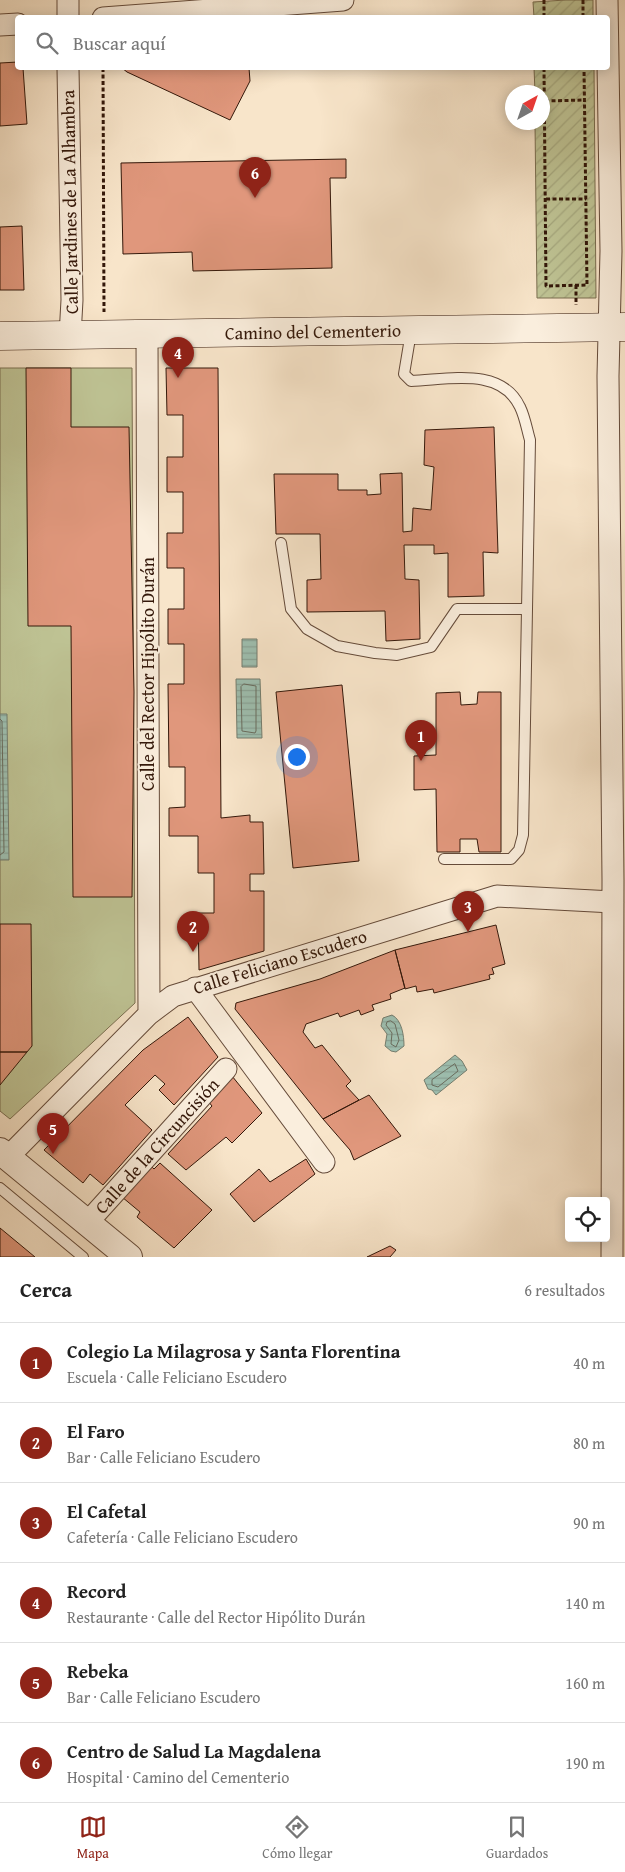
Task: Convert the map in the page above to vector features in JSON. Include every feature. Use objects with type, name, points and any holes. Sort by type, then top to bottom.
[{"type":"main road","name":"Camino del Cementerio","points":[[0,336],[617,327]]},
{"type":"street","points":[[68,0],[68,15]]},
{"type":"street","points":[[143,15],[343,0]]},
{"type":"street","points":[[607,0],[607,15]]},
{"type":"street","points":[[0,25],[15,24]]},
{"type":"street","name":"Calle Jardines de La Alhambra","points":[[68,70],[72,300],[70,336]]},
{"type":"street","points":[[608,70],[611,251],[617,327],[609,599],[619,903],[619,1163],[612,1257]]},
{"type":"street","name":"Calle del Rector Hipólito Durán","points":[[147,335],[149,1014]]},
{"type":"street","name":"Calle Feliciano Escudero","points":[[4,1154],[149,1014],[173,996],[497,896],[619,903]]},
{"type":"street","points":[[195,988],[324,1162]]},
{"type":"street","name":"Calle de la Circuncisión","points":[[87,1223],[226,1069]]},
{"type":"street","points":[[4,1154],[87,1223],[116,1252]]},
{"type":"lane","points":[[411,330],[404,374],[411,381],[484,378],[503,384],[520,406],[530,440],[523,835],[519,850],[511,859],[444,859]]},
{"type":"lane","points":[[281,543],[290,609],[307,629],[337,646],[397,655],[431,647],[457,609],[527,609]]},
{"type":"lane","points":[[0,1188],[83,1257]]},
{"type":"path","points":[[544,0],[544,15]]},
{"type":"path","points":[[583,0],[583,15]]},
{"type":"path","name":"Calle Jardines de La Alhambra","points":[[103,70],[104,315]]},
{"type":"path","points":[[544,70],[545,85]]},
{"type":"path","points":[[545,130],[546,286],[588,285],[584,70]]},
{"type":"path","points":[[550,101],[584,100]]},
{"type":"path","points":[[546,199],[586,199]]},
{"type":"green space","points":[[593,0],[593,15],[534,15],[533,2]]},
{"type":"green space","points":[[534,70],[594,70],[596,298],[537,298],[535,130],[550,130],[550,85],[535,85]]},
{"type":"green space","points":[[0,368],[132,368],[135,1003],[10,1119],[0,1111]]},
{"type":"water","points":[[242,639],[257,639],[257,667],[242,667]]},
{"type":"water","points":[[236,679],[260,679],[262,738],[237,738]]},
{"type":"water","points":[[0,714],[7,714],[9,860],[0,860]]},
{"type":"water","points":[[392,1015],[400,1024],[404,1038],[404,1046],[396,1052],[391,1051],[385,1046],[387,1034],[381,1026],[383,1018]]},
{"type":"water","points":[[455,1055],[462,1061],[467,1070],[436,1095],[432,1090],[428,1089],[424,1080]]},
{"type":"building","points":[[15,62],[15,70],[23,70],[27,124],[0,126],[0,63]]},
{"type":"building","points":[[124,70],[249,70],[250,81],[230,120]]},
{"type":"building","points":[[346,159],[346,178],[330,178],[332,268],[193,271],[192,252],[123,254],[121,163]]},
{"type":"building","points":[[22,226],[24,290],[0,290],[0,227]]},
{"type":"building","points":[[26,368],[71,368],[71,427],[129,427],[134,692],[132,897],[73,897],[71,626],[28,626]]},
{"type":"building","points":[[166,368],[218,368],[221,818],[250,815],[250,822],[263,822],[264,874],[250,874],[250,891],[264,891],[264,951],[199,970],[198,913],[214,913],[214,873],[198,873],[198,836],[169,836],[169,808],[185,807],[185,767],[169,767],[168,684],[184,684],[184,644],[168,644],[168,609],[184,609],[184,568],[167,568],[167,533],[183,533],[183,492],[167,492],[167,457],[183,457],[183,415],[167,415]]},
{"type":"building","points":[[494,427],[498,553],[483,552],[484,596],[448,597],[448,553],[434,554],[434,545],[404,545],[405,579],[419,580],[420,639],[386,641],[385,611],[307,612],[307,580],[321,579],[320,534],[276,534],[274,474],[338,474],[338,490],[367,490],[367,495],[381,494],[380,474],[402,473],[403,532],[412,531],[413,508],[431,510],[434,467],[424,465],[425,430]]},
{"type":"building","points":[[342,685],[359,861],[293,868],[276,692]]},
{"type":"building","points":[[460,692],[461,705],[477,704],[478,692],[501,692],[501,852],[479,852],[477,839],[460,839],[460,852],[437,852],[436,789],[414,790],[414,756],[436,755],[436,693]]},
{"type":"building","points":[[0,924],[31,924],[32,1046],[27,1052],[0,1052]]},
{"type":"building","points":[[496,925],[505,964],[492,968],[494,974],[489,975],[490,979],[434,993],[433,989],[417,992],[416,986],[405,989],[395,950]]},
{"type":"building","points":[[395,950],[405,988],[390,994],[391,999],[372,1005],[374,1010],[361,1015],[359,1010],[340,1017],[338,1013],[306,1024],[303,1032],[315,1048],[322,1045],[351,1081],[346,1086],[359,1100],[323,1119],[235,1009],[236,1003],[320,979]]},
{"type":"building","points":[[188,1017],[218,1057],[174,1105],[159,1090],[165,1084],[155,1075],[125,1105],[152,1130],[103,1185],[90,1174],[83,1183],[44,1150],[143,1050]]},
{"type":"building","points":[[0,1052],[27,1052],[0,1085]]},
{"type":"building","points":[[232,1076],[262,1113],[232,1143],[226,1137],[186,1170],[168,1154],[212,1106],[208,1101]]},
{"type":"building","points":[[369,1095],[401,1136],[354,1160],[350,1150],[323,1119]]},
{"type":"building","points":[[306,1159],[315,1174],[254,1222],[230,1194],[259,1169],[270,1182]]},
{"type":"building","points":[[160,1163],[212,1210],[174,1248],[137,1217],[140,1212],[122,1197],[150,1165],[154,1169]]},
{"type":"building","points":[[0,1228],[35,1257],[0,1257]]},
{"type":"building","points":[[390,1246],[396,1250],[390,1257],[367,1257]]},
{"type":"place","name":"Centro de Salud La Magdalena","points":[[255,198]]},
{"type":"place","name":"Record","points":[[178,378]]},
{"type":"place","name":"Colegio La Milagrosa y Santa Florentina","points":[[421,761]]},
{"type":"place","name":"El Cafetal","points":[[468,932]]},
{"type":"place","name":"El Faro","points":[[193,952]]},
{"type":"place","name":"Rebeka","points":[[53,1154]]}]
